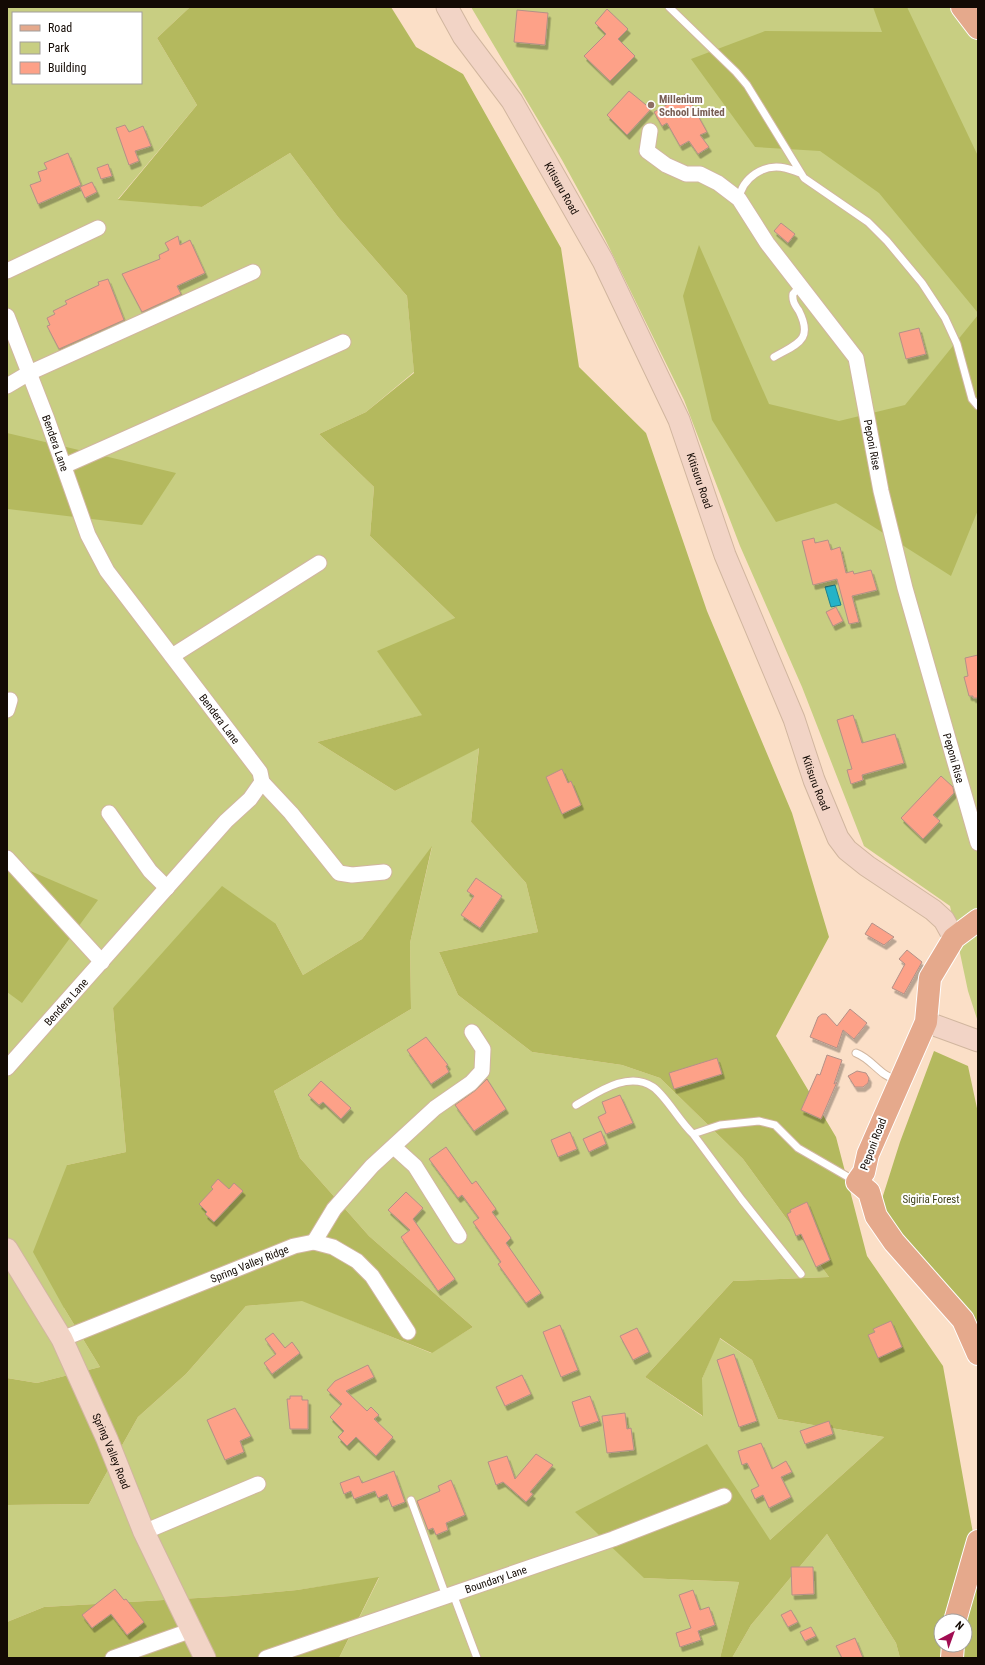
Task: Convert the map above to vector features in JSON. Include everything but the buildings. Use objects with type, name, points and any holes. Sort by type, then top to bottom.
[{"type":"main road","points":[[962,7],[978,28]]},
{"type":"main road","name":"Peponi Road","points":[[978,920],[954,938],[930,978],[926,1022],[899,1080],[868,1154],[864,1172],[857,1182],[869,1192],[876,1216],[894,1242],[963,1320],[978,1354]]},
{"type":"main road","points":[[957,1613],[978,1541]]},
{"type":"street","name":"Kitisuru Road","points":[[447,7],[463,36],[512,101],[603,261],[679,420],[725,555],[794,719],[814,780],[838,838],[847,850],[867,866],[933,910],[944,920],[954,938]]},
{"type":"street","name":"Peponi Rise","points":[[650,131],[647,152],[666,165],[686,174],[700,174],[718,183],[739,200],[767,243],[856,358],[881,491],[903,580],[978,843]]},
{"type":"street","points":[[7,271],[98,228]]},
{"type":"street","points":[[7,386],[29,372],[253,272]]},
{"type":"street","name":"Bendera Lane","points":[[7,316],[64,466],[88,535],[107,571],[260,772],[262,782],[250,799],[226,821],[7,1068]]},
{"type":"street","points":[[64,466],[343,342]]},
{"type":"street","points":[[172,656],[319,563]]},
{"type":"street","points":[[262,782],[291,813],[338,873],[352,875],[384,872]]},
{"type":"street","points":[[109,813],[150,871],[167,888]]},
{"type":"street","points":[[7,858],[102,962]]},
{"type":"street","points":[[926,1022],[978,1041]]},
{"type":"street","points":[[314,1242],[334,1208],[372,1166],[435,1108],[471,1083],[482,1071],[483,1049],[472,1032]]},
{"type":"street","points":[[394,1147],[415,1166],[459,1236]]},
{"type":"street","name":"Spring Valley Ridge","points":[[62,1339],[294,1246],[314,1242],[346,1254],[372,1276],[408,1332]]},
{"type":"street","name":"Spring Valley Road","points":[[7,1249],[62,1339],[107,1440],[144,1532],[205,1658]]},
{"type":"street","points":[[144,1532],[258,1484]]},
{"type":"street","name":"Boundary Lane","points":[[266,1658],[613,1539],[724,1496]]},
{"type":"street","points":[[113,1658],[192,1630]]},
{"type":"lane","points":[[669,7],[736,72],[747,85],[804,178],[868,222],[888,241],[922,283],[945,318],[957,344],[972,399],[978,406]]},
{"type":"lane","points":[[739,200],[740,192],[750,177],[769,168],[785,167],[800,173]]},
{"type":"lane","points":[[774,357],[804,337],[806,330],[792,300],[793,294],[801,285]]},
{"type":"lane","points":[[856,1053],[866,1057],[886,1077],[899,1080]]},
{"type":"lane","points":[[576,1105],[620,1083],[639,1081],[653,1087],[693,1134],[742,1200],[801,1274]]},
{"type":"lane","points":[[693,1134],[720,1124],[759,1121],[775,1125],[798,1148],[857,1182]]},
{"type":"lane","points":[[411,1500],[449,1595],[477,1658]]},
{"type":"green space","points":[[7,7],[190,7],[157,38],[197,105],[118,199],[202,207],[290,153],[338,217],[407,296],[414,372],[366,412],[319,434],[374,487],[370,536],[455,618],[423,715],[317,742],[395,791],[479,747],[471,822],[526,883],[538,932],[439,952],[458,995],[532,1052],[622,1065],[660,1078],[743,1159],[829,1277],[733,1281],[645,1377],[702,1416],[702,1379],[719,1338],[752,1360],[778,1419],[884,1437],[770,1540],[644,1578],[739,1582],[720,1658],[339,1658],[379,1578],[297,1590],[232,1596],[44,1607],[7,1622],[7,1505],[89,1504],[138,1417],[186,1374],[246,1306],[302,1300],[431,1353],[473,1327],[369,1236],[300,1158],[274,1091],[411,1009],[410,943],[432,847],[362,939],[303,975],[276,924],[113,1008],[126,1152],[67,1165],[64,1308],[100,1367],[37,1383],[7,1378]]},
{"type":"green space","points":[[190,7],[391,7],[416,47],[463,74],[561,248],[579,367],[646,433],[707,611],[792,813],[829,937],[776,1036],[836,1137],[867,1256],[943,1366],[978,1561],[978,1658],[900,1658],[896,1643],[827,1534],[751,1625],[732,1658],[720,1658],[739,1582],[644,1578],[575,1512],[707,1444],[770,1540],[884,1437],[778,1419],[752,1360],[720,1338],[702,1379],[703,1416],[645,1377],[733,1281],[829,1277],[743,1159],[660,1078],[622,1065],[532,1052],[458,995],[439,952],[538,932],[526,883],[471,822],[479,748],[395,791],[317,742],[422,715],[377,651],[455,618],[370,536],[374,487],[319,434],[366,412],[414,373],[407,296],[338,217],[290,153],[202,207],[118,200],[197,105],[157,38]]},
{"type":"green space","points":[[471,7],[978,7],[978,1022],[968,991],[950,906],[864,846],[802,687],[740,546],[684,400],[605,239],[562,160]]},
{"type":"green space","points":[[873,7],[907,7],[978,156],[978,313],[879,193],[820,151],[755,147],[691,59],[765,31],[882,32]]},
{"type":"green space","points":[[699,245],[769,404],[839,421],[905,405],[978,315],[978,510],[951,576],[836,503],[776,522],[712,420],[683,296]]},
{"type":"green space","points":[[7,433],[176,473],[142,525],[8,509],[7,519]]},
{"type":"green space","points":[[432,846],[410,943],[411,1009],[274,1091],[300,1158],[369,1236],[473,1327],[432,1353],[302,1301],[246,1306],[186,1374],[138,1417],[89,1504],[7,1505],[7,1378],[37,1383],[100,1367],[64,1308],[33,1252],[67,1165],[126,1152],[113,1008],[222,886],[276,924],[303,975],[362,939]]},
{"type":"green space","points":[[7,861],[98,900],[22,1003],[7,992]]},
{"type":"green space","name":"Sigiria Forest","points":[[934,1051],[968,1066],[978,1113],[978,1338],[897,1237],[881,1202],[900,1142]]},
{"type":"green space","points":[[827,1534],[896,1643],[900,1658],[732,1658],[751,1625]]},
{"type":"green space","points":[[379,1577],[339,1658],[7,1658],[7,1622],[44,1607],[232,1596],[297,1590]]},
{"type":"water","points":[[835,585],[841,605],[831,607],[825,587]]},
{"type":"place","name":"Millenium School Limited","points":[[651,105]]}]
